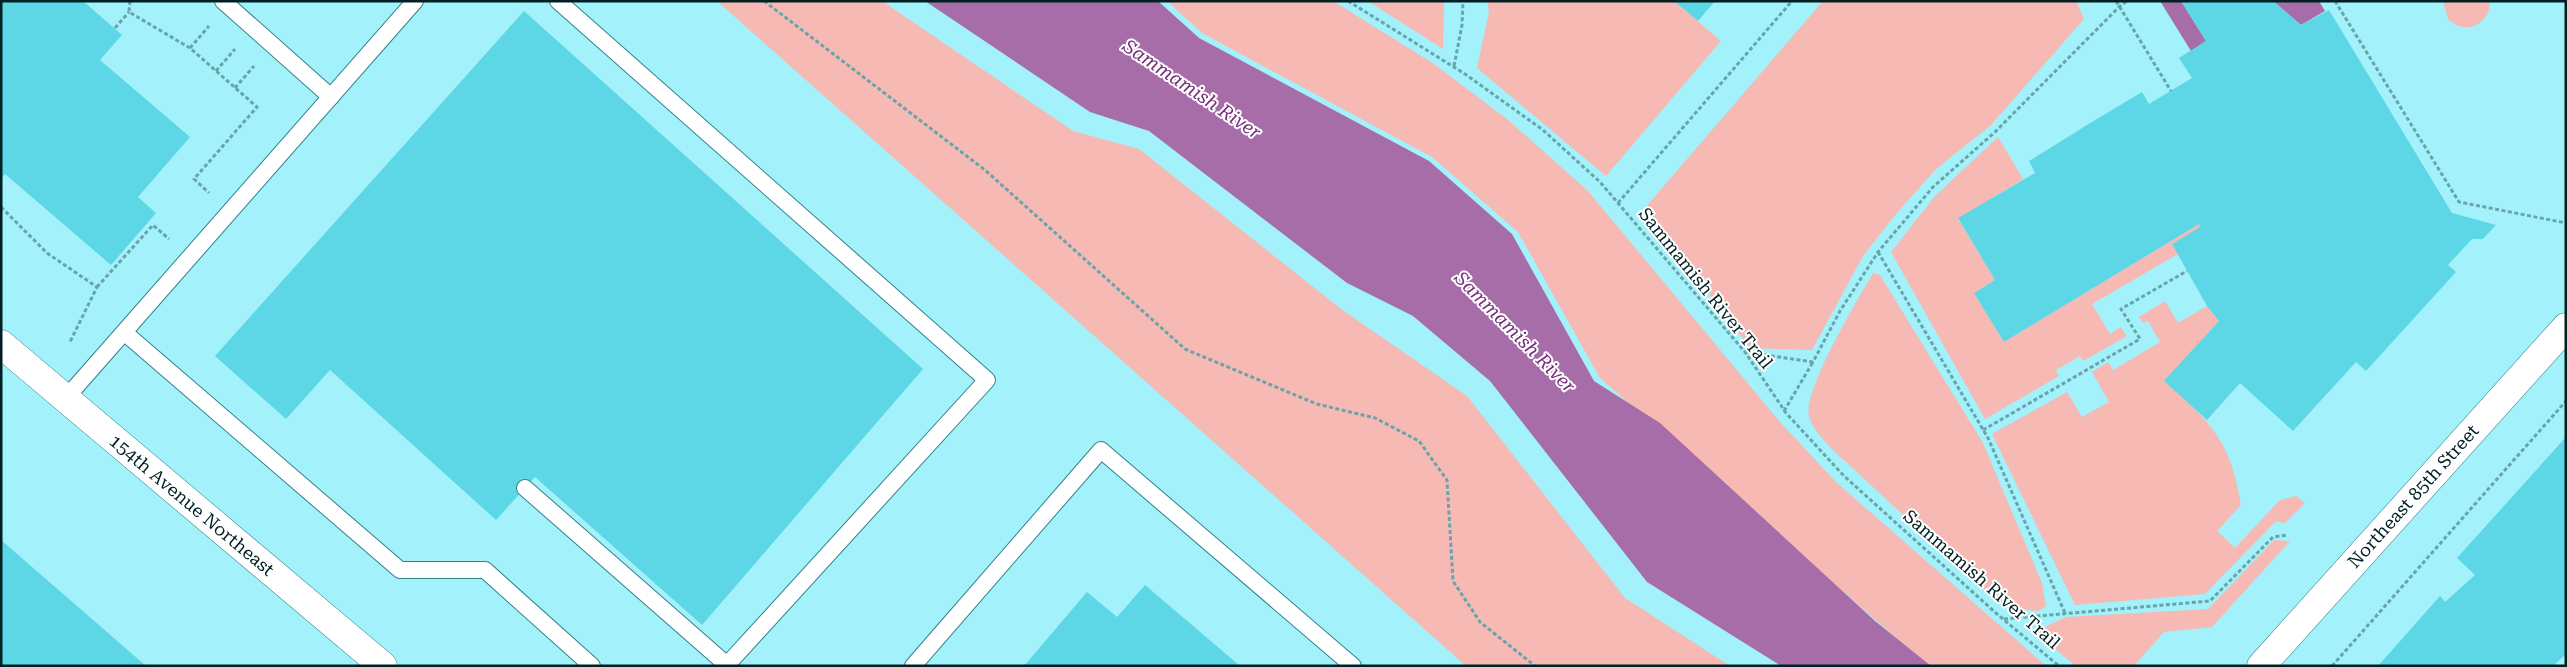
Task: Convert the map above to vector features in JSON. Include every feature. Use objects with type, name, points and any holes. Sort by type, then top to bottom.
[{"type":"main road","name":"Northeast 85th Street","points":[[2261,666],[2566,326]]},
{"type":"main road","name":"154th Avenue Northeast","points":[[1,344],[384,666]]},
{"type":"lane","points":[[223,1],[331,97]]},
{"type":"lane","points":[[66,398],[125,334],[414,1]]},
{"type":"lane","points":[[526,488],[726,666],[987,380],[558,1]]},
{"type":"lane","points":[[125,334],[400,570],[485,570],[592,666]]},
{"type":"lane","points":[[913,666],[1100,450],[1353,666]]},
{"type":"path","points":[[115,28],[129,12],[130,1]]},
{"type":"path","points":[[764,1],[985,170],[1185,349],[1317,404],[1375,418],[1419,440],[1447,480],[1453,581],[1480,622],[1535,666]]},
{"type":"path","name":"Sammamish River Trail","points":[[1348,1],[1454,66],[1543,130],[1600,182],[1745,352],[1784,411],[1844,476],[2004,620],[2059,666]]},
{"type":"path","points":[[1454,66],[1462,25],[1462,1]]},
{"type":"path","points":[[1618,203],[1792,1]]},
{"type":"path","points":[[2116,1],[2171,91]]},
{"type":"path","points":[[1784,411],[1840,311],[1878,252],[1933,187],[1995,132],[2127,1]]},
{"type":"path","points":[[2335,1],[2459,202],[2566,223]]},
{"type":"path","points":[[129,12],[190,48],[257,107],[194,179],[216,199]]},
{"type":"path","points":[[216,71],[238,45]]},
{"type":"path","points":[[235,88],[258,62]]},
{"type":"path","points":[[1,207],[47,253],[97,287]]},
{"type":"path","points":[[70,342],[97,287],[153,224],[176,244]]},
{"type":"path","points":[[1878,252],[1983,430],[2065,613]]},
{"type":"path","points":[[1983,430],[2140,339],[2121,309],[2187,271]]},
{"type":"path","points":[[1745,352],[1813,362]]},
{"type":"path","points":[[2332,666],[2566,401]]},
{"type":"path","points":[[2004,620],[2210,601],[2273,537],[2287,535]]},
{"type":"shaded area","points":[[717,1],[882,1],[1073,131],[1139,149],[1341,309],[1467,396],[1625,598],[1730,666],[1466,666]]},
{"type":"shaded area","points":[[1167,1],[1333,1],[1434,64],[1507,119],[1588,191],[1780,422],[1836,482],[2046,666],[1928,666],[1600,378],[1518,232],[1432,157],[1202,33]]},
{"type":"shaded area","points":[[1368,1],[1444,1],[1443,49]]},
{"type":"shaded area","points":[[1487,1],[1674,1],[1721,41],[1606,176],[1477,68],[1489,12]]},
{"type":"shaded area","points":[[1823,1],[2076,1],[2084,19],[1991,125],[1936,169],[1896,214],[1863,256],[1812,350],[1750,348],[1644,209]]},
{"type":"shaded area","points":[[2443,1],[2490,1],[2486,16],[2481,22],[2469,27],[2462,27],[2448,19]]},
{"type":"shaded area","points":[[1998,137],[2023,179],[1958,219],[1995,280],[1974,293],[2004,342],[2199,224],[2200,227],[2172,244],[2178,254],[2092,304],[2110,334],[2121,327],[2127,336],[2083,361],[2080,356],[2056,370],[2059,376],[1985,419],[1891,252],[1935,196]]},
{"type":"shaded area","points":[[1873,273],[1880,275],[1983,443],[2042,583],[2046,606],[2039,611],[2017,609],[1995,600],[1833,450],[1813,425],[1809,416],[1809,403],[1814,386],[1833,344]]},
{"type":"shaded area","points":[[2165,301],[2178,323],[2207,306],[2219,321],[2165,381],[2207,422],[2225,449],[2231,465],[2241,505],[2217,531],[2235,548],[2280,500],[2296,496],[2305,503],[2285,523],[2276,521],[2205,594],[2075,605],[1992,434],[2067,392],[2082,417],[2109,402],[2092,372],[2108,362],[2113,370],[2160,342],[2148,321],[2143,323],[2139,317]]},
{"type":"shaded area","points":[[2274,540],[2290,541],[2212,627],[2164,632],[2134,666],[2076,666],[2034,632],[2066,617],[2208,609]]},
{"type":"water","name":"Sammamish River","points":[[925,1],[1158,1],[1199,38],[1429,161],[1512,234],[1594,381],[1660,423],[1875,621],[1931,666],[1781,666],[1647,582],[1490,381],[1413,316],[1347,283],[1149,131],[1090,112]]},
{"type":"water","points":[[2160,1],[2181,1],[2206,41],[2191,51]]},
{"type":"water","points":[[2273,1],[2319,1],[2325,11],[2301,25]]},
{"type":"building","points":[[1,1],[83,1],[122,35],[100,60],[190,137],[138,197],[156,213],[111,265],[5,174],[1,179]]},
{"type":"building","points":[[1674,1],[1715,1],[1698,21]]},
{"type":"building","points":[[2181,1],[2273,1],[2301,25],[2329,10],[2452,213],[2496,225],[2483,239],[2472,239],[2448,265],[2456,272],[2366,371],[2356,362],[2293,431],[2240,383],[2207,420],[2164,381],[2219,321],[2207,306],[2172,244],[2200,227],[2199,224],[2004,342],[1974,293],[1995,280],[1958,218],[2035,173],[2029,161],[2142,92],[2149,104],[2192,78],[2179,58],[2206,41]]},
{"type":"building","points":[[524,11],[923,369],[702,625],[535,477],[496,520],[330,370],[286,419],[215,356]]},
{"type":"building","points":[[2566,437],[2566,654],[2553,666],[2378,666],[2440,596],[2445,602],[2475,575],[2457,558]]},
{"type":"building","points":[[1,540],[146,666],[1,666]]},
{"type":"building","points":[[1145,585],[1240,666],[1024,666],[1087,592],[1117,617]]}]
